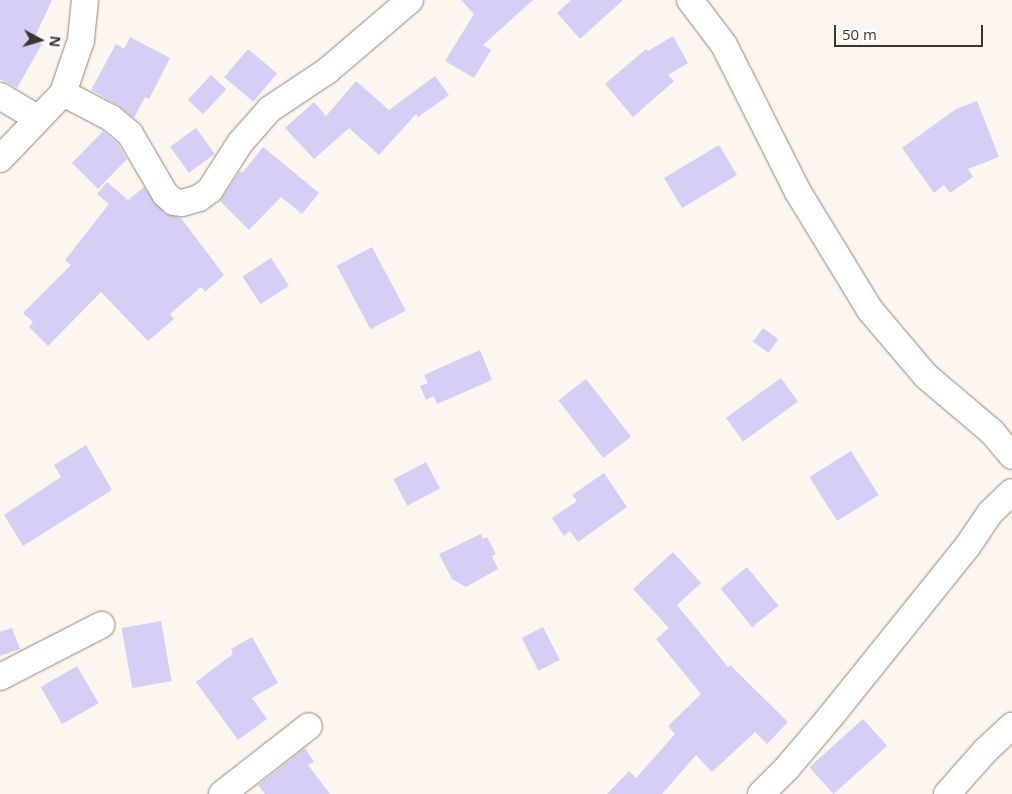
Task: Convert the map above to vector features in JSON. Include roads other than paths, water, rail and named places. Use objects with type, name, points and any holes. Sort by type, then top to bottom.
[{"type":"street","points":[[0,158],[63,93],[80,40],[85,0]]},
{"type":"street","points":[[63,93],[111,118],[130,134],[166,194],[174,202],[182,203],[199,198],[210,190],[240,143],[270,109],[327,71],[410,0]]},
{"type":"street","points":[[690,0],[724,44],[798,192],[870,310],[926,376],[992,432],[1012,456]]},
{"type":"street","points":[[0,96],[37,118]]},
{"type":"street","points":[[761,794],[825,723],[933,590],[990,512],[1012,492]]},
{"type":"street","points":[[0,677],[101,625]]},
{"type":"street","points":[[222,794],[309,726]]},
{"type":"street","points":[[947,794],[985,750],[1012,726]]}]
